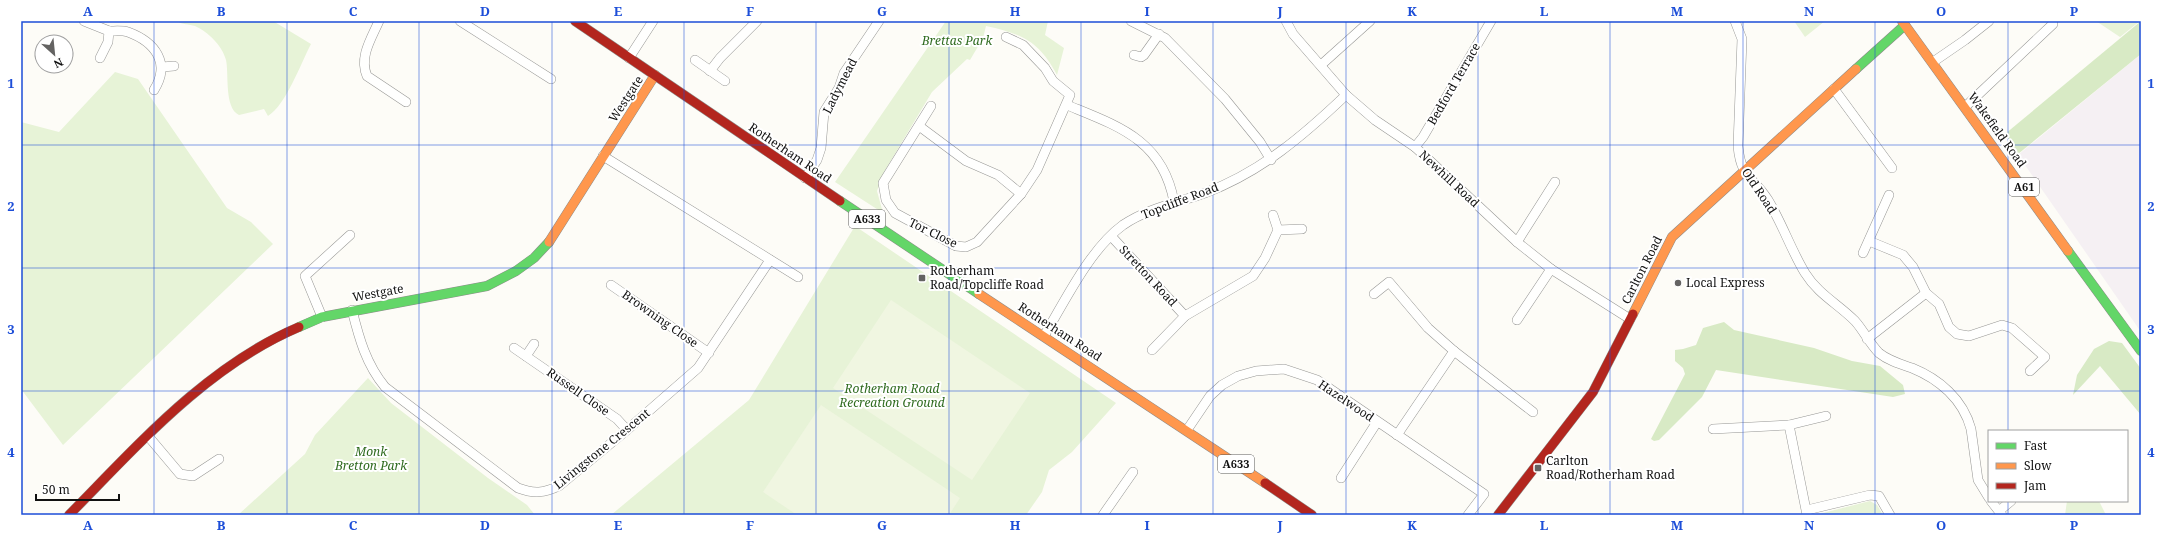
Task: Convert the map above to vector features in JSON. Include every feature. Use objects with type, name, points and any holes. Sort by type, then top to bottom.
[{"type":"main road","name":"Rotherham Road","points":[[575,21],[805,178],[1187,430],[1312,515]]},
{"type":"main road","name":"Carlton Road","points":[[1498,515],[1593,392],[1672,237],[1904,23]]},
{"type":"main road","name":"Wakefield Road","points":[[1904,23],[2141,351]]},
{"type":"main road","name":"Westgate","points":[[70,515],[148,436],[207,381],[250,351],[298,325],[322,316],[487,286],[516,271],[534,258],[549,242],[655,75]]},
{"type":"street","points":[[84,21],[109,31],[127,32],[148,45],[160,60],[162,67],[160,79],[154,90]]},
{"type":"street","points":[[379,21],[364,56],[364,69],[367,76],[406,102]]},
{"type":"street","points":[[460,21],[551,79]]},
{"type":"street","points":[[629,58],[653,21]]},
{"type":"street","points":[[710,71],[720,58],[757,21]]},
{"type":"street","name":"Ladymead","points":[[805,178],[817,160],[821,148],[824,112],[839,88],[844,73],[879,21]]},
{"type":"street","points":[[1131,21],[1165,38],[1225,99],[1260,142],[1271,160]]},
{"type":"street","name":"Newhill Road","points":[[1286,21],[1293,34],[1346,95],[1376,120],[1415,147],[1517,242],[1551,269],[1630,319]]},
{"type":"street","points":[[1321,66],[1370,21]]},
{"type":"street","name":"Bedford Terrace","points":[[1415,147],[1423,138],[1491,21]]},
{"type":"street","name":"Old Road","points":[[1736,21],[1742,39],[1738,146],[1739,158],[1744,172],[1769,202],[1812,282],[1827,298],[1857,323],[1867,339],[1886,357],[1926,374],[1940,383],[1957,400],[1970,425],[1974,442],[1978,480],[1988,496]]},
{"type":"street","points":[[1933,62],[1989,21]]},
{"type":"street","points":[[1965,107],[2053,24]]},
{"type":"street","points":[[100,58],[108,42],[109,31]]},
{"type":"street","points":[[1134,55],[1141,57],[1144,55],[1159,34]]},
{"type":"street","points":[[1006,37],[1023,45],[1036,57],[1053,81],[1070,95],[1067,105],[1114,124],[1135,137],[1149,149],[1164,169],[1174,202]]},
{"type":"street","points":[[695,60],[725,80]]},
{"type":"street","points":[[162,67],[174,66]]},
{"type":"street","points":[[1834,89],[1892,168]]},
{"type":"street","name":"Topcliffe Road","points":[[1044,336],[1082,272],[1111,236],[1123,225],[1144,213],[1205,193],[1271,160],[1303,136],[1346,95]]},
{"type":"street","name":"Tor Close","points":[[931,106],[883,183],[886,200],[895,214],[956,246],[966,247],[977,242],[1021,194],[1037,170],[1067,105]]},
{"type":"street","points":[[918,126],[966,161],[998,175],[1021,194]]},
{"type":"street","points":[[603,156],[798,277]]},
{"type":"street","points":[[1517,242],[1555,182]]},
{"type":"street","points":[[1863,253],[1889,195]]},
{"type":"street","points":[[1273,215],[1278,230],[1302,229]]},
{"type":"street","name":"Stretton Road","points":[[1152,350],[1185,316],[1220,294],[1240,285],[1253,276],[1265,258],[1278,230]]},
{"type":"street","points":[[322,316],[305,276],[350,235]]},
{"type":"street","name":"Stretton Road","points":[[1111,236],[1185,316]]},
{"type":"street","points":[[1868,241],[1903,255],[1913,267],[1926,293],[1939,304],[1949,327],[1957,334],[1969,336],[2002,325],[2012,328],[2024,337],[2045,357],[2030,372]]},
{"type":"street","name":"Livingstone Crescent","points":[[352,310],[362,349],[384,387],[518,488],[530,492],[546,492],[559,486],[627,430],[698,368],[770,260]]},
{"type":"street","points":[[1517,320],[1551,269]]},
{"type":"street","points":[[1374,294],[1389,282],[1428,328],[1454,351],[1533,412]]},
{"type":"street","name":"Browning Close","points":[[611,285],[709,353]]},
{"type":"street","points":[[1867,339],[1926,293]]},
{"type":"street","points":[[526,356],[534,344]]},
{"type":"street","name":"Russell Close","points":[[514,348],[617,419],[627,430]]},
{"type":"street","points":[[1397,435],[1454,351]]},
{"type":"street","name":"Hazelwood","points":[[1187,430],[1210,396],[1222,385],[1238,376],[1270,369],[1284,369],[1317,380],[1484,494],[1468,515]]},
{"type":"street","points":[[1713,429],[1789,425],[1826,416]]},
{"type":"street","points":[[1341,478],[1377,422]]},
{"type":"street","points":[[1789,425],[1806,513],[1870,495],[1879,496],[1890,515]]},
{"type":"street","points":[[148,436],[180,474],[193,476],[219,459]]},
{"type":"street","points":[[1104,515],[1133,472]]},
{"type":"street","points":[[1992,502],[2000,513],[2010,502]]},
{"type":"shaded area","points":[[2141,54],[2141,332],[2018,155]]},
{"type":"green space","points":[[177,21],[273,21],[311,44],[287,93],[275,111],[268,116],[264,109],[239,115],[234,111],[231,105],[228,90],[226,60],[218,44],[209,35],[195,26],[183,24]]},
{"type":"green space","name":"Brettas Park","points":[[946,21],[1048,21],[1045,35],[1064,48],[1057,75],[1043,54],[1028,41],[1010,32],[986,26],[983,38],[970,60],[967,59],[932,92],[884,172],[877,191],[883,213],[835,182]]},
{"type":"green space","points":[[1794,21],[1825,21],[1805,37]]},
{"type":"green space","points":[[2096,21],[2140,21],[2120,37]]},
{"type":"green space","points":[[2141,21],[2141,54],[2018,154],[2005,134]]},
{"type":"green space","points":[[115,72],[138,79],[227,208],[251,222],[273,244],[63,445],[21,389],[21,122],[59,132]]},
{"type":"green space","name":"Rotherham Road Recreation Ground","points":[[855,226],[1116,403],[1072,452],[1049,470],[1042,492],[1026,515],[611,515],[749,400]]},
{"type":"green space","points":[[891,300],[1030,393],[972,480],[833,388]]},
{"type":"green space","points":[[1724,322],[1734,330],[1814,348],[1852,361],[1880,366],[1903,385],[1905,394],[1893,397],[1716,370],[1702,397],[1659,440],[1654,441],[1651,439],[1685,374],[1683,368],[1675,361],[1675,350],[1696,345],[1703,328]]},
{"type":"green space","points":[[2109,341],[2122,343],[2141,369],[2141,415],[2100,366],[2073,395],[2077,375],[2094,349]]},
{"type":"green space","name":"Monk Bretton Park","points":[[368,378],[391,403],[488,478],[527,505],[535,515],[238,515],[305,454],[315,435]]},
{"type":"green space","points":[[821,405],[960,498],[949,515],[797,515],[763,492]]},
{"type":"green space","points":[[1870,501],[1877,505],[1883,515],[1815,515]]},
{"type":"green space","points":[[2067,502],[2100,502],[2106,515],[2065,515]]},
{"type":"traffic: fast","points":[[1856,69],[1905,25]]},
{"type":"traffic: fast","points":[[840,201],[979,294]]},
{"type":"traffic: fast","points":[[299,327],[322,317],[487,286],[516,271],[534,258],[549,242]]},
{"type":"traffic: fast","points":[[2068,251],[2141,351]]},
{"type":"traffic: slow","points":[[1902,21],[2068,251]]},
{"type":"traffic: slow","points":[[1633,314],[1672,237],[1856,69]]},
{"type":"traffic: slow","points":[[549,242],[655,75]]},
{"type":"traffic: slow","points":[[979,294],[1265,483]]},
{"type":"traffic: jam","points":[[575,21],[840,201]]},
{"type":"traffic: jam","points":[[1498,515],[1593,392],[1633,314]]},
{"type":"traffic: jam","points":[[69,515],[148,435],[175,409],[204,385],[234,363],[266,343],[299,327]]},
{"type":"traffic: jam","points":[[1265,483],[1312,515]]},
{"type":"place","name":"Rotherham Road/Topcliffe Road","points":[[922,278]]},
{"type":"place","name":"Local Express","points":[[1678,283]]},
{"type":"place","name":"Carlton Road/Rotherham Road","points":[[1538,468]]}]
